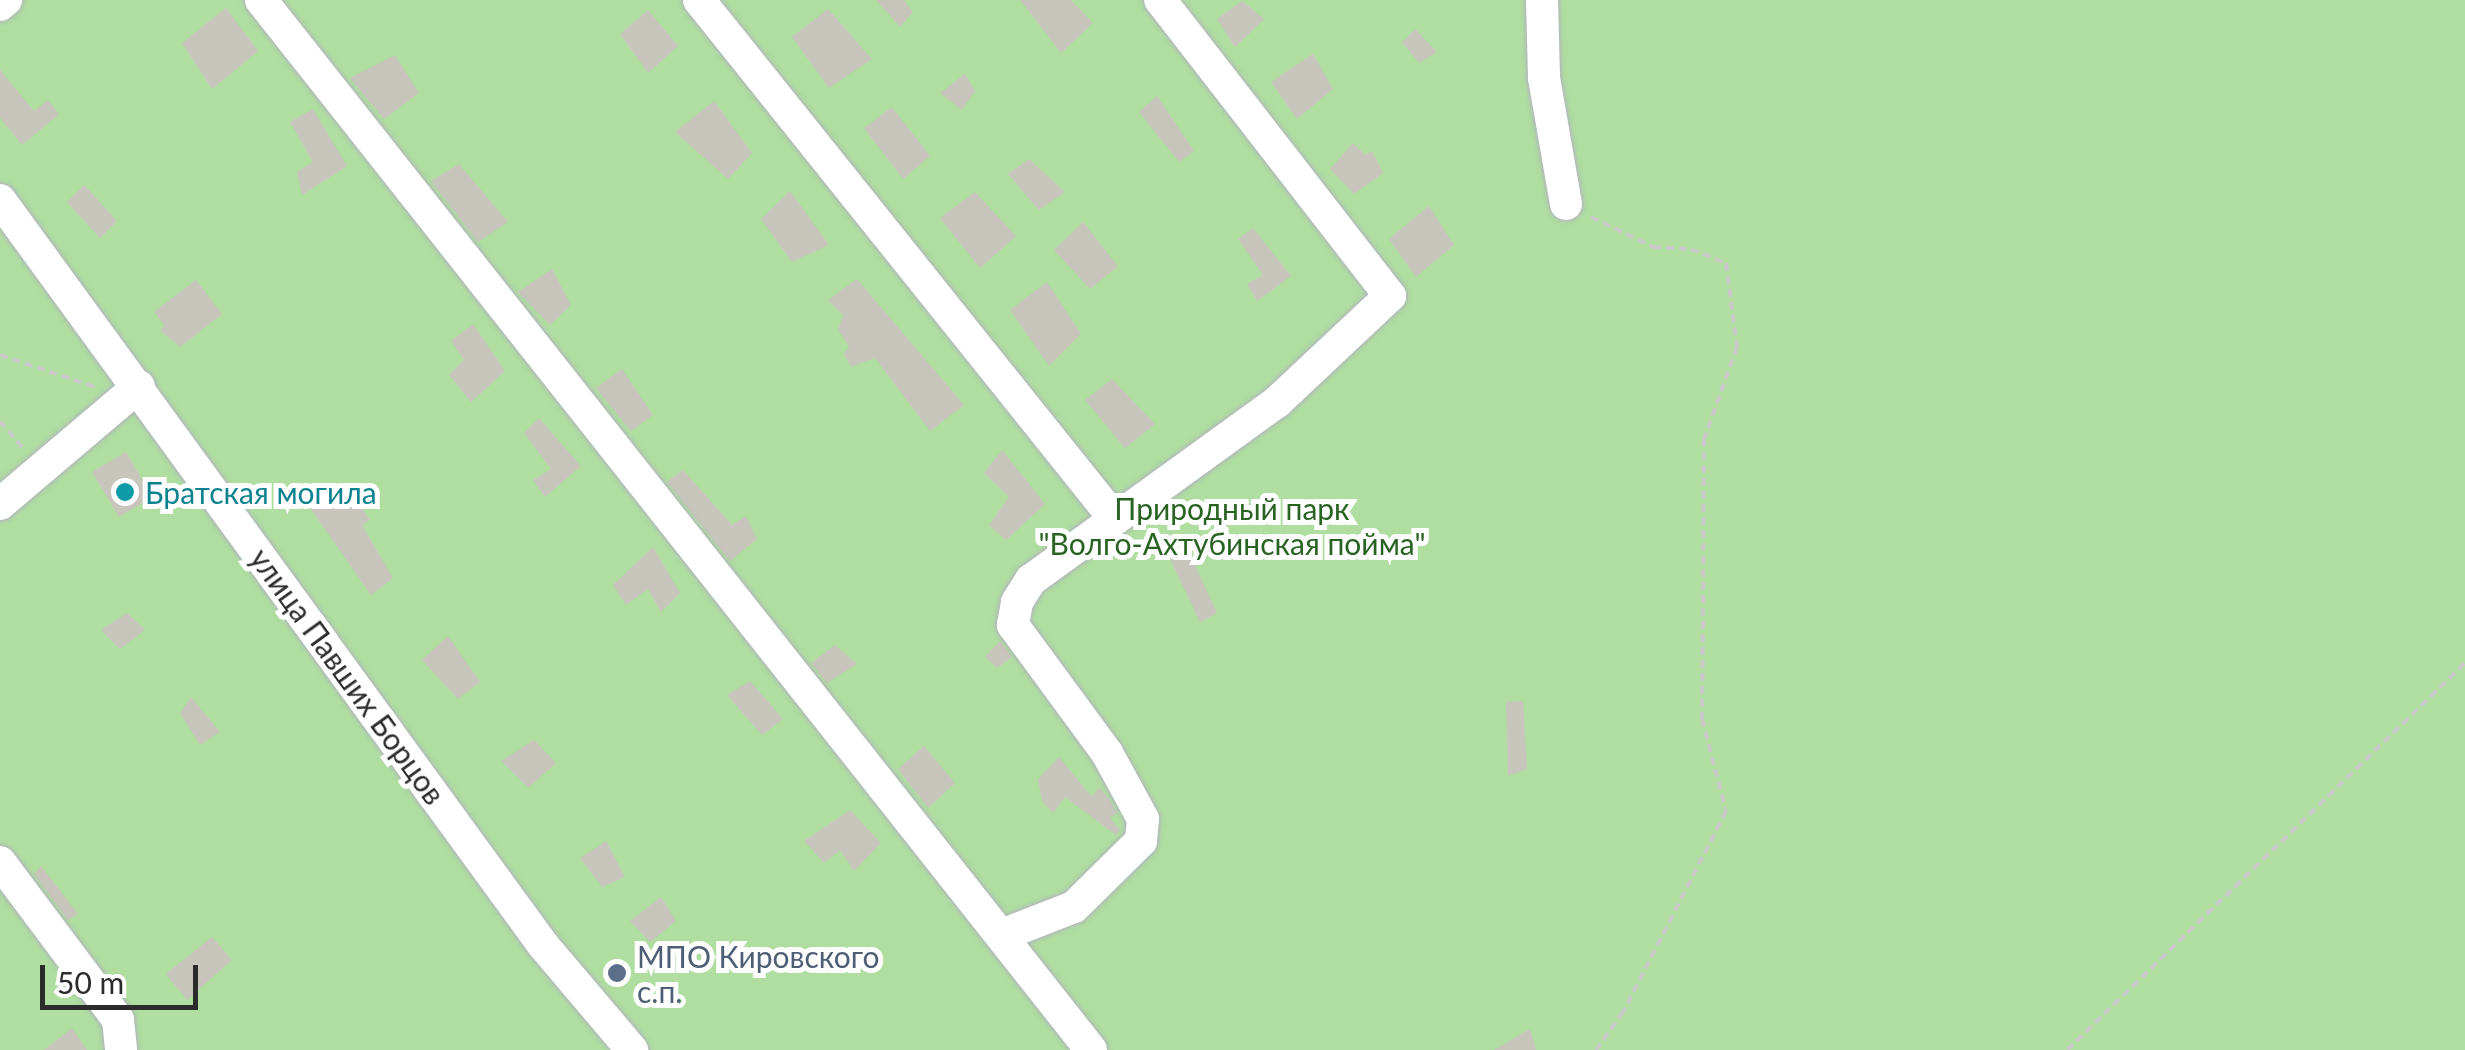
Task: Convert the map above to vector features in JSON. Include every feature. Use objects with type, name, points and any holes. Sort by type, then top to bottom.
[{"type":"street","points":[[0,5],[6,0]]},
{"type":"street","points":[[261,0],[1091,1050]]},
{"type":"street","points":[[700,0],[1114,518]]},
{"type":"street","points":[[1002,935],[1074,907],[1141,841],[1143,818],[1107,753],[1014,625],[1017,602],[1031,580],[1277,402],[1390,296],[1160,0]]},
{"type":"street","points":[[1542,0],[1544,78],[1566,204]]},
{"type":"street","name":"улица Павших Борцов","points":[[0,200],[132,392],[543,944],[632,1050]]},
{"type":"street","points":[[0,504],[132,392]]},
{"type":"street","points":[[0,862],[118,1020],[120,1050]]},
{"type":"path","points":[[1566,204],[1653,247],[1690,249],[1726,263],[1737,347],[1704,438],[1702,719],[1726,811],[1623,1012],[1596,1050]]},
{"type":"path","points":[[0,354],[132,392]]},
{"type":"path","points":[[0,421],[40,470]]},
{"type":"path","points":[[2067,1050],[2465,663]]},
{"type":"green space","name":"Природный парк \"Волго-Ахтубинская пойма\"","points":[[0,0],[2465,0],[2465,1050],[0,1050]]},
{"type":"building","points":[[876,0],[904,0],[913,12],[900,27]]},
{"type":"building","points":[[1020,0],[1071,0],[1093,23],[1061,53]]},
{"type":"building","points":[[1242,1],[1264,19],[1235,47],[1217,19]]},
{"type":"building","points":[[226,8],[258,51],[212,89],[182,43]]},
{"type":"building","points":[[828,9],[872,59],[829,88],[792,37]]},
{"type":"building","points":[[648,10],[678,46],[648,73],[620,34]]},
{"type":"building","points":[[1415,29],[1437,52],[1419,63],[1402,42]]},
{"type":"building","points":[[1313,54],[1333,89],[1297,119],[1271,82]]},
{"type":"building","points":[[395,55],[419,93],[384,119],[350,78]]},
{"type":"building","points":[[0,70],[34,111],[48,100],[59,114],[22,145],[0,118]]},
{"type":"building","points":[[965,74],[975,91],[962,110],[940,93]]},
{"type":"building","points":[[1157,96],[1194,151],[1179,162],[1139,112]]},
{"type":"building","points":[[714,101],[752,153],[728,179],[675,132]]},
{"type":"building","points":[[892,107],[930,156],[903,179],[864,128]]},
{"type":"building","points":[[313,109],[347,166],[302,195],[297,172],[313,162],[290,122]]},
{"type":"building","points":[[1353,143],[1365,155],[1372,151],[1383,173],[1354,194],[1330,169]]},
{"type":"building","points":[[1029,159],[1065,192],[1039,210],[1008,174]]},
{"type":"building","points":[[459,164],[508,222],[478,242],[431,181]]},
{"type":"building","points":[[84,185],[117,221],[100,238],[67,202]]},
{"type":"building","points":[[790,191],[829,245],[792,262],[761,219]]},
{"type":"building","points":[[975,192],[1016,236],[980,268],[940,218]]},
{"type":"building","points":[[1429,206],[1454,245],[1416,277],[1389,239]]},
{"type":"building","points":[[1083,222],[1118,266],[1090,289],[1054,250]]},
{"type":"building","points":[[1253,228],[1291,276],[1257,301],[1247,284],[1263,275],[1238,239]]},
{"type":"building","points":[[552,269],[571,305],[550,325],[518,292]]},
{"type":"building","points":[[857,279],[964,405],[930,431],[875,358],[851,367],[844,354],[849,346],[838,330],[843,315],[828,300]]},
{"type":"building","points":[[196,280],[222,314],[180,347],[160,330],[165,326],[154,312]]},
{"type":"building","points":[[1047,282],[1081,334],[1049,366],[1010,310]]},
{"type":"building","points":[[473,324],[505,371],[471,402],[449,375],[464,360],[451,341]]},
{"type":"building","points":[[622,369],[653,415],[631,431],[596,388]]},
{"type":"building","points":[[1112,379],[1155,424],[1125,448],[1085,400]]},
{"type":"building","points":[[539,418],[581,466],[545,497],[533,480],[551,469],[524,433]]},
{"type":"building","points":[[1002,450],[1045,504],[1006,540],[989,525],[1009,497],[984,473]]},
{"type":"building","points":[[126,452],[152,497],[119,517],[92,472]]},
{"type":"building","points":[[683,470],[732,525],[746,516],[757,539],[730,561],[667,482]]},
{"type":"building","points":[[349,489],[370,520],[362,525],[393,578],[371,595],[308,505]]},
{"type":"building","points":[[653,547],[680,593],[661,612],[648,589],[626,605],[613,585]]},
{"type":"building","points":[[1187,548],[1217,613],[1200,622],[1170,559]]},
{"type":"building","points":[[127,613],[145,630],[120,649],[101,630]]},
{"type":"building","points":[[448,636],[480,682],[458,699],[422,660]]},
{"type":"building","points":[[1000,641],[1012,657],[997,668],[985,657]]},
{"type":"building","points":[[835,645],[857,664],[827,683],[811,663]]},
{"type":"building","points":[[750,681],[783,719],[762,735],[727,695]]},
{"type":"building","points":[[191,697],[220,732],[200,745],[180,713]]},
{"type":"building","points":[[1523,701],[1527,769],[1508,776],[1506,702]]},
{"type":"building","points":[[534,740],[556,763],[528,788],[501,761]]},
{"type":"building","points":[[924,746],[955,783],[928,808],[898,769]]},
{"type":"building","points":[[1059,757],[1092,797],[1099,787],[1110,800],[1117,813],[1110,818],[1120,830],[1116,835],[1065,797],[1053,813],[1042,801],[1038,779]]},
{"type":"building","points":[[850,810],[881,843],[854,871],[840,850],[824,863],[804,841]]},
{"type":"building","points":[[606,841],[625,877],[602,887],[580,858]]},
{"type":"building","points":[[41,866],[78,914],[68,920],[34,874]]},
{"type":"building","points":[[661,897],[676,921],[650,942],[630,921]]},
{"type":"building","points":[[212,937],[232,960],[187,1000],[166,974]]},
{"type":"building","points":[[72,1028],[87,1050],[44,1050]]},
{"type":"building","points":[[1530,1029],[1536,1050],[1494,1050]]},
{"type":"place","name":"Братская могила","points":[[125,492]]},
{"type":"place","name":"МПО Кировского с.п.","points":[[617,973]]}]
